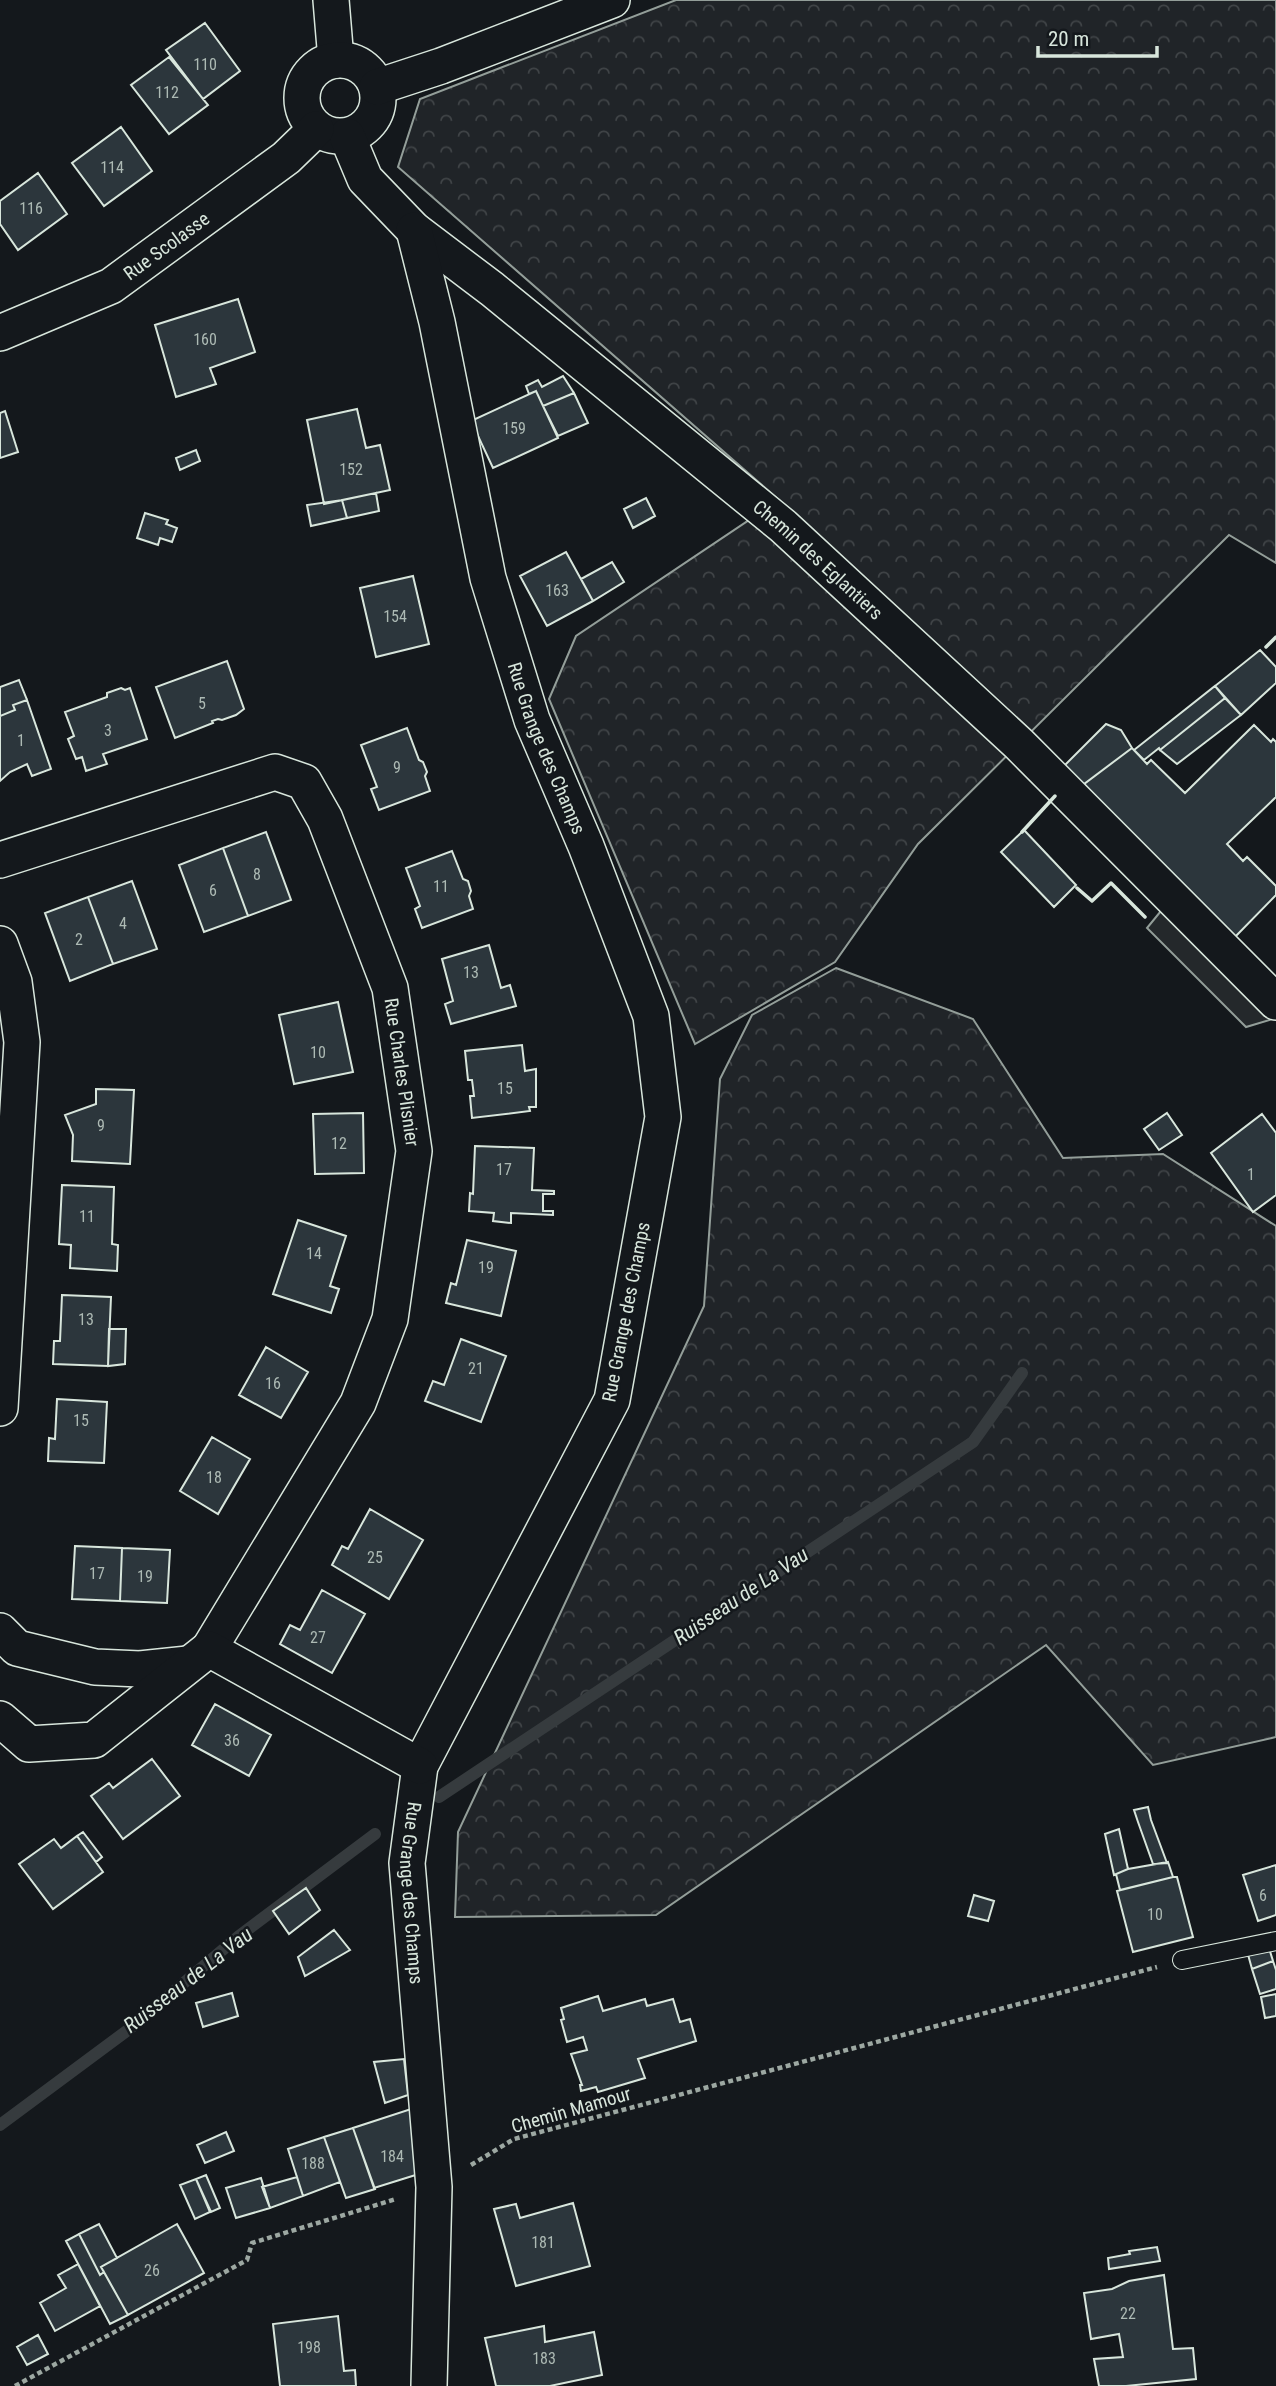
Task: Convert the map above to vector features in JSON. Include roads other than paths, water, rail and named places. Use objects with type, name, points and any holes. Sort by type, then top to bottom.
[{"type":"street","points":[[331,0],[336,60]]},
{"type":"street","points":[[377,87],[441,66],[612,0]]},
{"type":"street","points":[[336,60],[354,62],[368,72],[377,87],[379,103],[373,118],[362,130],[331,132],[305,114],[301,96],[306,79],[319,66],[336,60]]},
{"type":"street","name":"Chemin des Eglantiers","points":[[331,132],[365,178],[414,230],[492,289],[783,526],[1019,744],[1276,1002]]},
{"type":"street","name":"Rue Scolasse","points":[[0,333],[111,286],[286,158],[331,132]]},
{"type":"street","name":"Rue Grange des Champs","points":[[414,230],[437,322],[488,578],[533,720],[586,846],[651,1016],[663,1117],[612,1400],[420,1766],[407,1863],[434,2187],[429,2386]]},
{"type":"street","name":"Rue Charles Plisnier","points":[[0,860],[275,772],[304,782],[325,819],[390,988],[414,1151],[390,1319],[358,1403],[198,1657],[94,1740],[29,1744],[0,1718]]},
{"type":"street","points":[[0,944],[14,982],[22,1042],[0,1408]]},
{"type":"street","points":[[0,1631],[18,1647],[95,1667],[139,1669],[198,1657],[420,1766]]},
{"type":"lane","points":[[1182,1960],[1276,1941]]},
{"type":"waterway","name":"Ruisseau de La Vau","points":[[439,1797],[973,1442],[1022,1373]]},
{"type":"waterway","name":"Ruisseau de La Vau","points":[[0,2125],[132,2027],[239,1936],[375,1834]]}]
